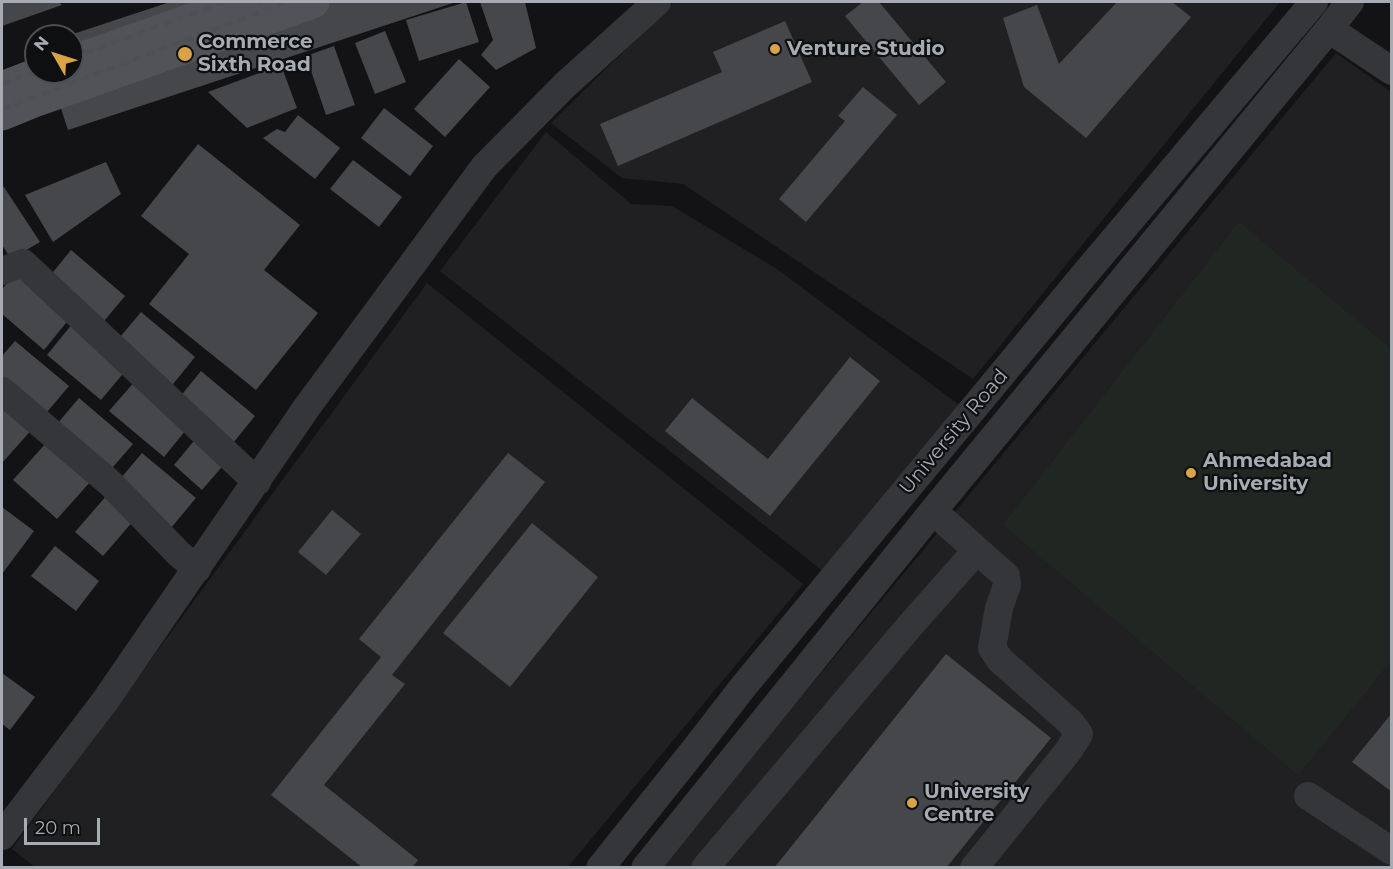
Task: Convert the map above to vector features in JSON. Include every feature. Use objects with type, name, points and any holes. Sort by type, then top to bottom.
[{"type":"main road","points":[[84,58],[242,2]]},
{"type":"main road","points":[[2,114],[313,2]]},
{"type":"main road","points":[[2,88],[24,79]]},
{"type":"street","points":[[2,836],[105,701],[321,388],[484,167],[565,85],[657,2]]},
{"type":"street","name":"University Road","points":[[600,867],[743,687],[1114,238],[1314,2]]},
{"type":"street","name":"University Road","points":[[645,867],[1350,2]]},
{"type":"street","points":[[1329,29],[1392,71]]},
{"type":"street","points":[[2,271],[23,263],[257,482]]},
{"type":"street","points":[[2,391],[110,483],[179,554],[197,569]]},
{"type":"street","points":[[933,512],[1006,576],[1007,585],[999,608],[992,648],[1000,660],[1070,722],[1079,734],[1069,750],[974,867]]},
{"type":"street","points":[[705,867],[977,550]]},
{"type":"street","points":[[1308,796],[1392,851]]},
{"type":"shaded area","points":[[674,2],[1280,2],[973,379],[683,184],[622,178],[551,123]]},
{"type":"shaded area","name":"Ahmedabad University","points":[[1336,53],[1391,92],[1391,867],[659,868]]},
{"type":"shaded area","points":[[546,132],[631,204],[672,206],[777,269],[962,407],[824,572],[440,271]]},
{"type":"shaded area","points":[[1239,222],[1391,349],[1391,661],[1298,775],[1003,525]]},
{"type":"shaded area","points":[[427,283],[803,584],[568,867],[36,868],[12,849]]},
{"type":"building","points":[[2,2],[59,2],[62,5],[2,26]]},
{"type":"building","name":"Commerce Sixth Road","points":[[170,2],[456,2],[68,130],[53,84],[84,84],[84,30]]},
{"type":"building","points":[[466,2],[479,42],[419,61],[406,20]]},
{"type":"building","points":[[480,2],[525,2],[536,48],[496,70],[481,55],[493,40]]},
{"type":"building","points":[[863,2],[879,2],[946,82],[919,105],[845,16]]},
{"type":"building","points":[[1117,2],[1172,2],[1191,17],[1086,138],[1024,87],[1003,18],[1037,5],[1059,64]]},
{"type":"building","points":[[785,21],[812,82],[618,166],[600,124],[722,72],[713,52]]},
{"type":"building","points":[[385,31],[406,82],[375,94],[355,43]]},
{"type":"building","points":[[334,46],[355,105],[326,115],[306,56]]},
{"type":"building","points":[[459,59],[490,87],[445,137],[414,109]]},
{"type":"building","points":[[281,65],[297,108],[247,128],[208,92]]},
{"type":"building","points":[[863,87],[897,115],[806,222],[779,199],[845,121],[838,116]]},
{"type":"building","points":[[384,108],[433,146],[410,176],[361,138]]},
{"type":"building","points":[[298,115],[340,148],[315,179],[263,138],[277,129],[285,132]]},
{"type":"building","points":[[198,144],[300,225],[264,270],[318,313],[256,390],[149,304],[189,254],[141,216]]},
{"type":"building","points":[[353,160],[402,197],[379,227],[330,189]]},
{"type":"building","points":[[106,162],[121,194],[53,242],[25,195]]},
{"type":"building","points":[[2,184],[40,242],[11,259],[2,245]]},
{"type":"building","points":[[71,250],[125,296],[99,327],[45,282]]},
{"type":"building","points":[[16,273],[70,318],[44,350],[2,314],[2,289]]},
{"type":"building","points":[[141,312],[195,357],[169,389],[115,343]]},
{"type":"building","points":[[73,323],[127,369],[101,400],[47,355]]},
{"type":"building","points":[[15,341],[69,386],[42,418],[2,383],[2,356]]},
{"type":"building","points":[[850,357],[880,381],[770,516],[665,431],[692,398],[768,459]]},
{"type":"building","points":[[201,371],[255,416],[229,448],[175,403]]},
{"type":"building","points":[[136,380],[190,425],[164,457],[109,411]]},
{"type":"building","points":[[2,396],[35,426],[2,463]]},
{"type":"building","points":[[79,398],[133,444],[106,475],[52,430]]},
{"type":"building","points":[[198,436],[227,461],[202,490],[174,465]]},
{"type":"building","points":[[47,442],[91,481],[57,519],[13,480]]},
{"type":"building","points":[[142,453],[196,498],[170,529],[116,484]]},
{"type":"building","points":[[508,453],[545,482],[392,675],[405,684],[324,785],[418,860],[412,868],[363,868],[271,795],[381,657],[359,639]]},
{"type":"building","points":[[107,495],[135,519],[103,556],[75,532]]},
{"type":"building","points":[[2,507],[34,531],[2,574]]},
{"type":"building","points":[[332,510],[361,534],[326,575],[298,552]]},
{"type":"building","points":[[532,523],[598,577],[510,687],[443,633]]},
{"type":"building","points":[[55,546],[99,581],[76,611],[31,576]]},
{"type":"building","name":"University Centre","points":[[946,654],[1051,738],[946,868],[774,868]]},
{"type":"building","points":[[2,673],[35,697],[10,730],[2,724]]},
{"type":"building","points":[[1392,713],[1392,792],[1352,762]]},
{"type":"railway","points":[[84,54],[224,2]]},
{"type":"railway","points":[[2,109],[287,2]]},
{"type":"railway","points":[[2,84],[24,76]]},
{"type":"place","name":"Venture Studio","points":[[775,49]]},
{"type":"place","name":"Commerce Sixth Road","points":[[185,54]]},
{"type":"place","name":"Ahmedabad University","points":[[1191,473]]},
{"type":"place","name":"University Centre","points":[[912,803]]}]
